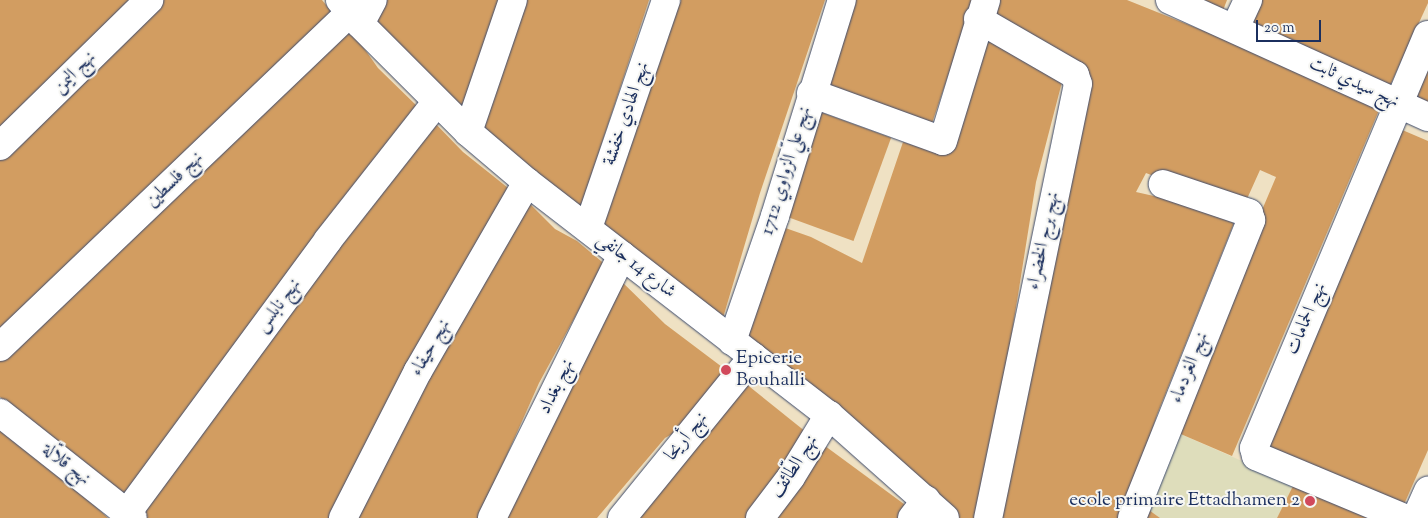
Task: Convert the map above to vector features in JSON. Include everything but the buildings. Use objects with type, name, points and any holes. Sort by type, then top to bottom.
[{"type":"street","name":"نهج اليمن","points":[[0,146],[149,0]]},
{"type":"street","points":[[468,132],[513,0]]},
{"type":"street","name":"نهج الهادي خفشة","points":[[588,228],[666,0]]},
{"type":"street","name":"نهج عليّ الزواوي 1712","points":[[742,349],[775,216],[811,94],[842,0]]},
{"type":"street","name":"نهج سيدي ثابت","points":[[1170,0],[1428,117]]},
{"type":"street","points":[[1235,28],[1248,0]]},
{"type":"street","name":"شارع 14 جانفي","points":[[356,9],[436,103],[468,132],[527,182],[829,415],[933,514]]},
{"type":"street","name":"نهج فلسطين","points":[[0,347],[356,9]]},
{"type":"street","points":[[811,94],[942,142],[982,10]]},
{"type":"street","name":"نهج برج الخضراء","points":[[982,10],[1075,75],[1078,84],[988,518]]},
{"type":"street","name":"نهج الحمامات","points":[[1404,518],[1256,456],[1254,448],[1397,104],[1428,35]]},
{"type":"street","name":"نهج نابلس","points":[[130,516],[328,240],[436,103]]},
{"type":"street","name":"نهج حيفاء","points":[[343,518],[418,371],[527,182]]},
{"type":"street","name":"نهج الغردماء","points":[[1132,518],[1251,220],[1249,213],[1163,184]]},
{"type":"street","name":"نهج بغداد","points":[[492,518],[622,255]]},
{"type":"street","name":"نهج أريحا","points":[[622,518],[742,349]]},
{"type":"street","name":"نهج قلاّلة","points":[[0,413],[130,516]]},
{"type":"street","name":"نهج الطّائف","points":[[760,518],[791,477],[829,415]]},
{"type":"street","points":[[1416,518],[1428,491]]},
{"type":"shaded area","points":[[1169,429],[1294,484],[1277,518],[1160,518],[1142,505]]},
{"type":"place","name":"Epicerie Bouhalli","points":[[726,370]]},
{"type":"place","name":"ecole primaire Ettadhamen 2","points":[[1310,501]]}]
